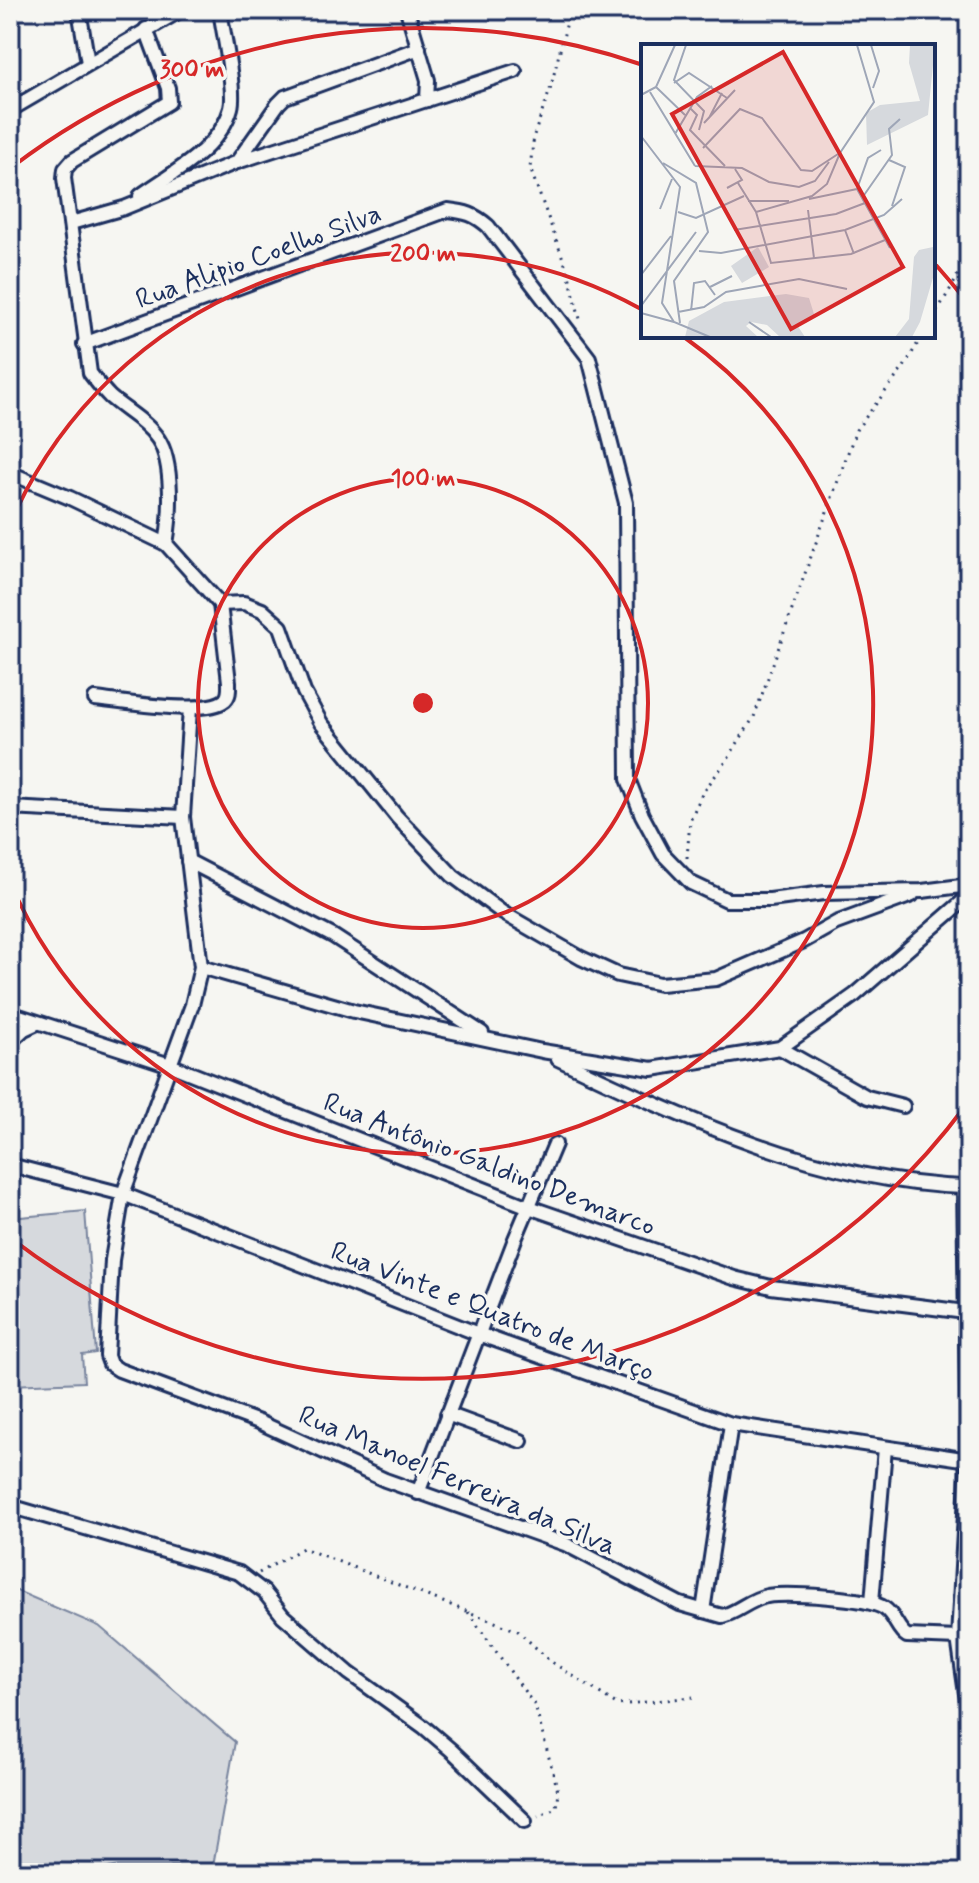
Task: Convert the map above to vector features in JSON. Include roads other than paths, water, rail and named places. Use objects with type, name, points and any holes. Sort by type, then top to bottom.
[{"type":"street","points":[[79,10],[88,63]]},
{"type":"street","points":[[10,110],[181,10]]},
{"type":"street","points":[[124,208],[210,145],[220,132],[232,98],[220,10]]},
{"type":"street","points":[[407,10],[428,80],[427,100]]},
{"type":"street","points":[[146,29],[168,88],[169,102],[72,161],[65,169],[64,178],[90,373],[109,396],[143,422],[158,440],[165,456],[170,508],[166,544]]},
{"type":"street","points":[[237,162],[285,97],[419,48]]},
{"type":"street","points":[[71,223],[124,208],[237,162],[515,71]]},
{"type":"street","name":"Rua Alipio Coelho Silva","points":[[84,344],[448,210],[469,212],[488,226],[589,358],[626,503],[628,779],[642,815],[663,854],[691,883],[727,900],[770,900],[824,893],[922,891]]},
{"type":"street","points":[[10,473],[166,544],[220,604],[228,694],[217,704],[190,708],[95,699]]},
{"type":"street","points":[[220,604],[244,603],[262,610],[281,627],[304,692],[321,723],[397,817],[453,876],[503,913],[581,958],[618,975],[660,984],[716,979],[804,941],[836,923],[922,891],[969,885]]},
{"type":"street","points":[[123,1194],[192,1005],[201,967],[183,817],[190,708]]},
{"type":"street","points":[[11,808],[183,817]]},
{"type":"street","points":[[188,861],[333,936],[489,1038]]},
{"type":"street","points":[[201,967],[354,1011],[542,1051],[652,1069],[780,1048],[855,995],[969,896]]},
{"type":"street","name":"Rua Antônio Galdino Demarco","points":[[10,1013],[170,1065],[529,1207],[758,1284],[965,1312]]},
{"type":"street","points":[[10,1042],[24,1029],[37,1023]]},
{"type":"street","points":[[780,1048],[867,1097],[903,1106]]},
{"type":"street","points":[[542,1051],[671,1113],[813,1164],[920,1185],[966,1185],[968,1460],[958,1638],[968,1708]]},
{"type":"street","points":[[418,1493],[555,1144]]},
{"type":"street","name":"Rua Vinte e Quatro de Março","points":[[10,1165],[123,1194],[481,1335],[731,1424],[968,1460]]},
{"type":"street","name":"Rua Manoel Ferreira da Silva","points":[[123,1194],[112,1260],[107,1356],[110,1364],[119,1370],[259,1422],[418,1493],[565,1544],[680,1604],[726,1616],[765,1596],[872,1602]]},
{"type":"street","points":[[447,1414],[521,1441]]},
{"type":"street","points":[[703,1611],[731,1424]]},
{"type":"street","points":[[885,1448],[872,1602],[887,1609],[907,1636],[958,1638]]},
{"type":"street","points":[[10,1506],[249,1578],[283,1616],[349,1673],[424,1727],[525,1821]]}]
